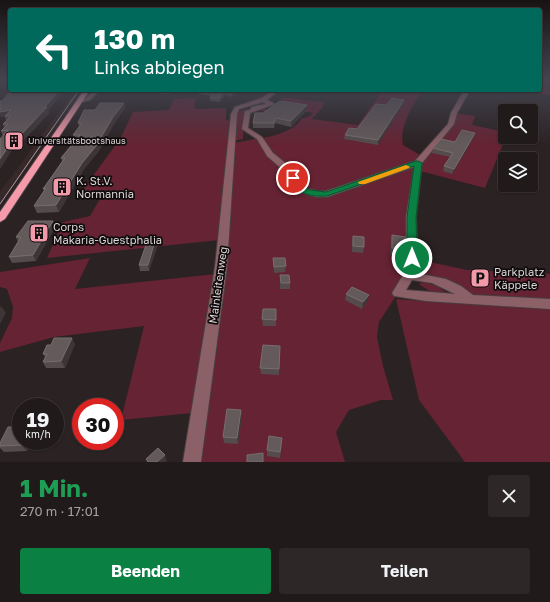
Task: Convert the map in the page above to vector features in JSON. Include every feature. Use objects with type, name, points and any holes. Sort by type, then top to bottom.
[{"type":"main road","points":[[0,219],[55,140],[66,120],[80,102]]},
{"type":"street","points":[[236,110],[258,102]]},
{"type":"street","points":[[236,110],[258,108],[272,104],[272,102],[270,102]]},
{"type":"street","points":[[254,108],[253,111],[246,113],[245,129],[260,138],[270,154],[286,168],[300,187],[307,192],[321,194],[333,192],[418,163],[451,124],[454,113],[460,102]]},
{"type":"street","name":"Mainleitenweg","points":[[192,462],[221,267],[236,110]]},
{"type":"street","points":[[418,163],[411,217],[412,265],[409,276],[398,293],[426,297],[550,304]]},
{"type":"street","points":[[409,276],[424,277],[445,283],[470,299]]},
{"type":"shaded area","points":[[66,102],[74,102],[0,206],[0,192]]},
{"type":"shaded area","points":[[173,102],[195,102],[195,109],[226,108],[226,120],[231,121],[220,240],[47,258],[63,222],[90,216],[105,190],[81,192],[120,139],[133,112],[169,110]]},
{"type":"shaded area","points":[[282,102],[324,102],[322,108],[312,119],[358,125],[375,102],[415,102],[405,123],[402,138],[403,145],[420,155],[414,161],[321,192],[305,189],[274,154],[263,138],[279,134],[290,129],[301,119],[310,116],[313,113],[300,112],[272,114],[259,109],[264,108],[266,110],[278,105],[276,104]]},
{"type":"shaded area","points":[[251,108],[244,113],[243,139],[233,141],[236,112]]},
{"type":"shaded area","points":[[454,113],[475,116],[472,125],[498,131],[498,144],[503,144],[500,152],[498,152],[498,156],[485,188],[420,171],[415,217],[416,259],[467,270],[550,274],[550,304],[470,299],[456,289],[409,276],[379,322],[377,337],[383,366],[393,400],[381,400],[349,410],[336,432],[345,462],[199,462],[234,143],[260,138],[300,187],[316,194],[418,163],[451,124]]},
{"type":"shaded area","points":[[90,258],[75,289],[216,274],[192,413],[124,420],[124,408],[144,326],[54,337],[0,352],[0,343],[12,318],[13,307],[7,289],[0,287],[0,272]]},
{"type":"shaded area","points":[[424,282],[437,286],[447,293],[431,292],[419,284]]},
{"type":"shaded area","points":[[396,299],[477,305],[550,307],[550,462],[465,462],[419,400]]},
{"type":"building","points":[[0,102],[49,102],[44,108],[47,107],[18,138],[14,138],[0,159],[0,139],[8,130],[1,131],[8,124],[3,124],[11,116],[5,116],[11,110],[0,112]]},
{"type":"building","points":[[279,102],[307,105],[291,121],[275,118],[274,123],[253,123],[255,113],[263,113]]},
{"type":"building","points":[[389,102],[403,102],[378,140],[345,135],[349,128],[357,129],[376,104],[386,105]]},
{"type":"building","points":[[100,103],[124,103],[113,117],[96,146],[82,163],[56,205],[34,206],[46,188],[43,189],[65,158],[61,158],[80,135],[73,135],[82,123],[78,123],[84,110],[95,110]]},
{"type":"building","points":[[462,130],[475,133],[454,169],[444,166],[453,153],[433,148],[441,139],[455,142]]},
{"type":"building","points":[[28,221],[53,221],[33,255],[9,257],[21,237],[16,237]]},
{"type":"building","points":[[392,235],[406,237],[406,250],[392,248]]},
{"type":"building","points":[[353,236],[364,237],[364,247],[353,246]]},
{"type":"building","points":[[148,239],[155,241],[148,265],[139,265]]},
{"type":"building","points":[[273,258],[285,258],[286,266],[274,267]]},
{"type":"building","points":[[280,275],[289,275],[290,283],[281,283]]},
{"type":"building","points":[[352,287],[369,295],[363,302],[346,294]]},
{"type":"building","points":[[263,309],[276,309],[276,320],[262,319]]},
{"type":"building","points":[[54,338],[72,338],[61,361],[43,362],[47,354],[43,354],[47,345],[51,345]]},
{"type":"building","points":[[263,345],[280,346],[279,369],[260,368]]},
{"type":"building","points":[[227,409],[241,410],[237,438],[223,437]]},
{"type":"building","points":[[8,427],[12,427],[12,445],[0,446]]},
{"type":"building","points":[[269,436],[282,438],[280,452],[267,450]]},
{"type":"building","points":[[158,448],[165,455],[157,462],[148,462],[146,459]]},
{"type":"building","points":[[263,453],[263,462],[247,462],[247,455]]},
{"type":"tram line","points":[[0,204],[71,102]]},
{"type":"slow traffic","points":[[362,182],[406,167]]},
{"type":"place","name":"Universitätsbootshaus","points":[[14,141]]},
{"type":"place","name":"K. St.V. Normannia","points":[[62,187]]},
{"type":"place","name":"Corps Makaria-Guestphalia","points":[[39,233]]},
{"type":"place","name":"Parkplatz Käppele","points":[[480,278]]},
{"type":"route","points":[[293,178],[303,190],[307,192],[327,194],[418,163],[411,217],[412,258]]}]
